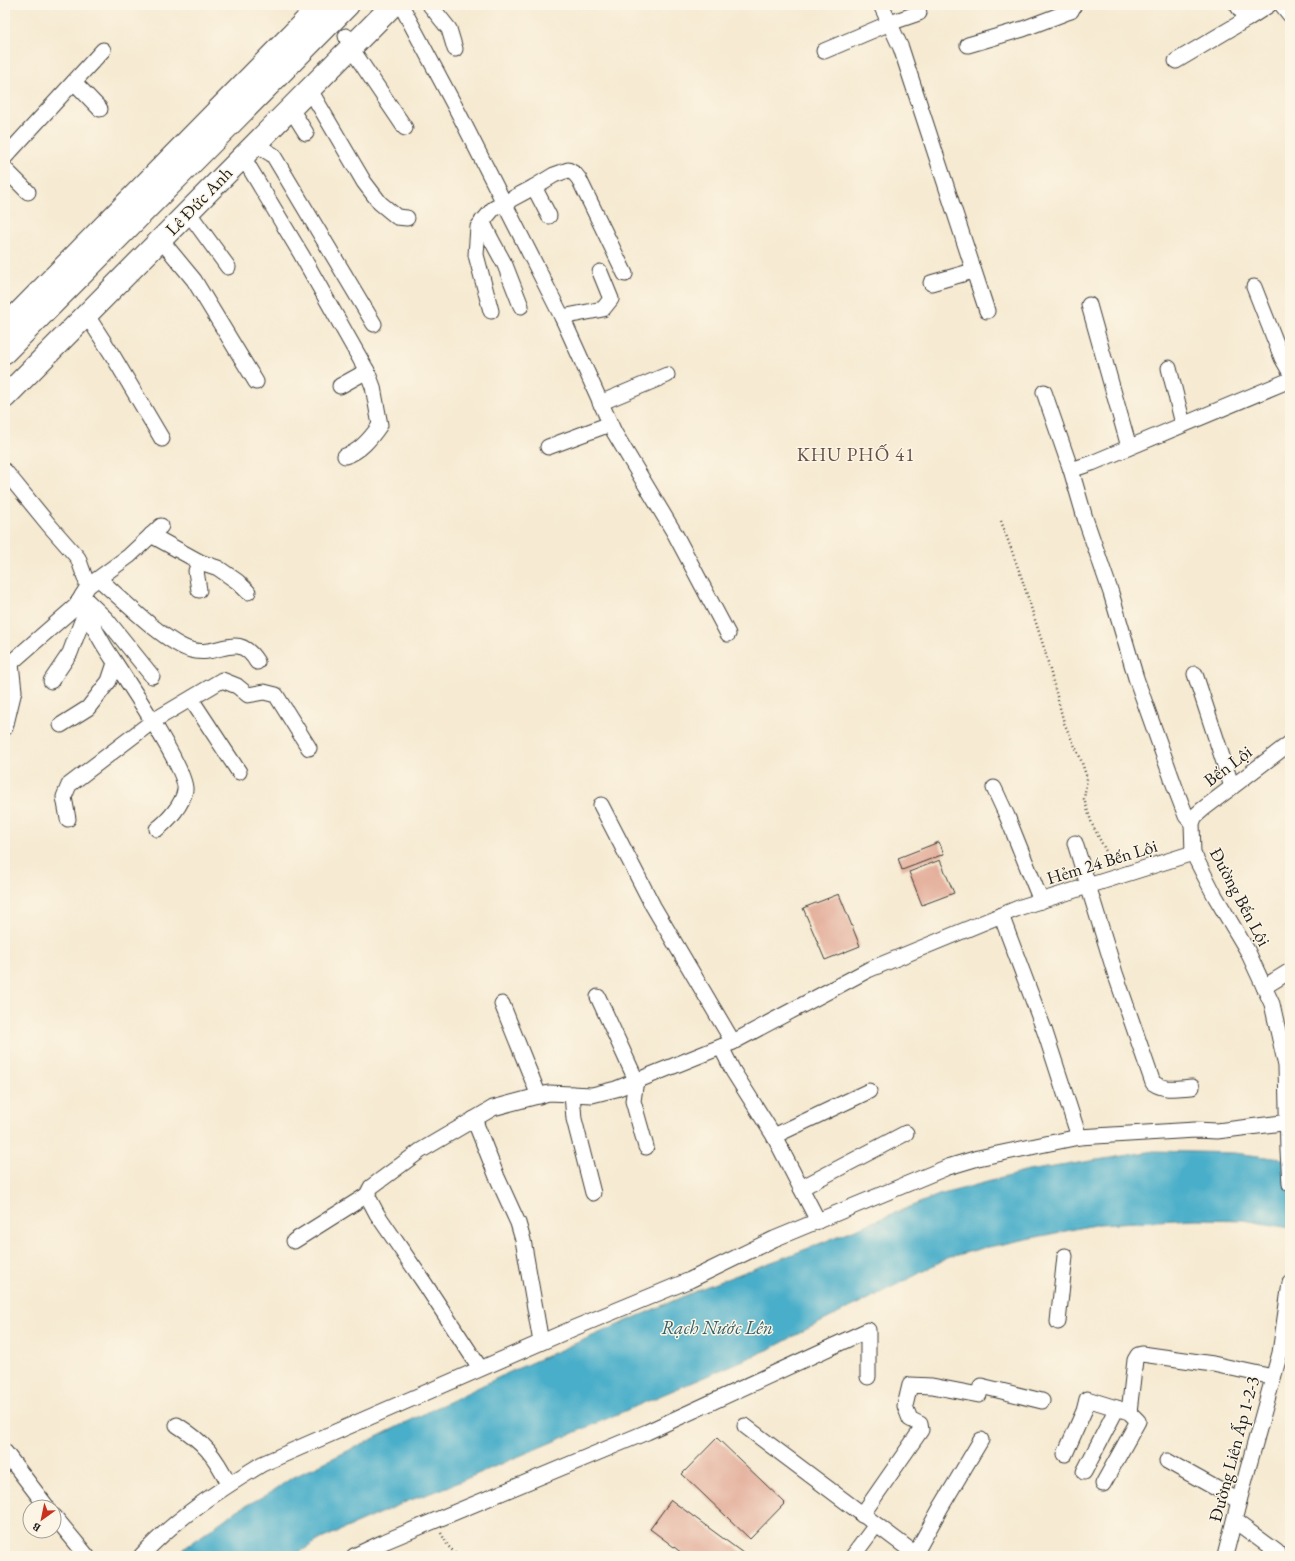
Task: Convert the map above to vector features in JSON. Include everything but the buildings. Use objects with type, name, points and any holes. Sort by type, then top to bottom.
[{"type":"highway","points":[[5,327],[321,5]]},
{"type":"highway","name":"Lê Đức Anh","points":[[5,352],[348,5]]},
{"type":"highway","name":"Lê Đức Anh","points":[[5,397],[310,90],[346,48],[377,5]]},
{"type":"highway","name":"Lê Đức Anh","points":[[5,379],[346,48],[393,5]]},
{"type":"street","points":[[401,5],[505,203],[562,317],[614,432],[675,534],[728,634]]},
{"type":"street","points":[[430,5],[449,29],[455,49]]},
{"type":"street","points":[[881,5],[901,48],[987,311]]},
{"type":"street","points":[[968,45],[1065,13],[1071,10],[1074,5]]},
{"type":"street","points":[[1237,5],[1247,19]]},
{"type":"street","points":[[1176,61],[1269,5]]},
{"type":"street","points":[[824,51],[919,13]]},
{"type":"street","points":[[346,48],[405,128]]},
{"type":"street","points":[[5,157],[103,50]]},
{"type":"street","points":[[74,82],[100,109]]},
{"type":"street","points":[[310,90],[364,182],[380,203],[397,217],[406,218]]},
{"type":"street","points":[[291,109],[306,133]]},
{"type":"street","points":[[249,151],[272,155],[374,324]]},
{"type":"street","points":[[249,151],[301,254],[367,371],[373,387],[380,425],[371,439],[351,454],[345,456]]},
{"type":"street","points":[[5,169],[28,192]]},
{"type":"street","points":[[492,311],[476,255],[478,227],[493,209],[554,175],[568,170],[575,174],[591,202],[625,274]]},
{"type":"street","points":[[534,187],[549,216]]},
{"type":"street","points":[[188,212],[228,267]]},
{"type":"street","points":[[482,221],[505,265],[521,306]]},
{"type":"street","points":[[161,240],[194,280],[256,382]]},
{"type":"street","points":[[931,283],[974,271]]},
{"type":"street","points":[[562,317],[603,309],[611,299],[600,272]]},
{"type":"street","points":[[1254,287],[1282,358],[1290,372]]},
{"type":"street","points":[[1089,305],[1129,447]]},
{"type":"street","points":[[86,314],[113,356],[162,439]]},
{"type":"street","points":[[1169,368],[1183,424]]},
{"type":"street","points":[[340,386],[367,371]]},
{"type":"street","points":[[600,403],[667,375]]},
{"type":"street","points":[[1071,470],[1290,380]]},
{"type":"street","points":[[1044,392],[1071,470],[1085,518],[1112,592],[1136,678],[1186,816],[1192,823]]},
{"type":"street","points":[[548,447],[610,424]]},
{"type":"street","points":[[5,471],[78,558],[87,595],[115,663],[152,721],[182,774],[186,790],[178,808],[166,823],[157,829]]},
{"type":"street","points":[[5,728],[14,691],[8,666],[76,606],[156,530],[200,562],[218,568],[238,582],[248,592]]},
{"type":"street","points":[[198,590],[196,571],[200,562]]},
{"type":"street","points":[[87,595],[191,650],[206,652],[226,647],[240,646],[252,653],[258,662]]},
{"type":"street","points":[[87,595],[152,676]]},
{"type":"street","points":[[51,680],[70,653],[87,595]]},
{"type":"street","points":[[61,725],[88,708],[108,681],[115,663]]},
{"type":"street","points":[[1195,674],[1232,787]]},
{"type":"street","points":[[68,819],[64,797],[69,785],[152,721],[222,680],[237,686],[248,695],[264,692],[276,695],[309,748]]},
{"type":"street","points":[[191,699],[239,772]]},
{"type":"street","name":"Bến Lội","points":[[1192,823],[1195,816],[1203,809],[1290,743]]},
{"type":"street","points":[[994,788],[1007,816],[1041,901]]},
{"type":"street","points":[[601,805],[727,1044],[733,1071],[774,1136],[818,1221]]},
{"type":"street","name":"Đường Bến Lội","points":[[1192,823],[1193,853],[1215,896],[1247,950],[1272,1004],[1286,1066],[1290,1184]]},
{"type":"street","points":[[1075,843],[1115,973],[1153,1083],[1166,1089],[1192,1087]]},
{"type":"street","name":"Hẻm 24 Bến Lội","points":[[294,1241],[367,1195],[371,1187],[420,1151],[493,1108],[549,1093],[592,1095],[616,1089],[727,1044],[868,970],[1001,915],[1089,885],[1193,853]]},
{"type":"street","points":[[1001,915],[1045,1032],[1079,1137]]},
{"type":"street","points":[[1264,987],[1290,972]]},
{"type":"street","points":[[598,997],[636,1080],[633,1101],[646,1147]]},
{"type":"street","points":[[502,1004],[539,1096]]},
{"type":"street","points":[[774,1136],[869,1091]]},
{"type":"street","points":[[572,1094],[574,1119],[593,1193]]},
{"type":"street","points":[[474,1119],[497,1178],[518,1223],[523,1240],[541,1342]]},
{"type":"street","points":[[142,1556],[152,1544],[190,1511],[229,1484],[262,1464],[480,1368],[690,1280],[774,1239],[948,1167],[978,1158],[1079,1137],[1194,1130],[1217,1131],[1288,1122]]},
{"type":"street","points":[[801,1188],[906,1133]]},
{"type":"street","points":[[367,1195],[377,1214],[480,1368]]},
{"type":"street","points":[[1058,1322],[1065,1256]]},
{"type":"street","name":"Đường Liên Ấp 1-2-3","points":[[1225,1556],[1273,1377],[1285,1356],[1290,1283]]},
{"type":"street","points":[[354,1556],[433,1521],[647,1432],[868,1330],[868,1377]]},
{"type":"street","points":[[1084,1472],[1123,1410],[1135,1360],[1138,1355],[1142,1354],[1213,1364],[1273,1377]]},
{"type":"street","points":[[862,1515],[921,1430],[920,1424],[910,1419],[905,1406],[910,1384],[932,1386],[978,1395],[981,1386],[1042,1401]]},
{"type":"street","points":[[1065,1454],[1084,1411],[1087,1399],[1123,1410],[1138,1421],[1103,1484]]},
{"type":"street","points":[[177,1424],[201,1442],[213,1454],[229,1484]]},
{"type":"street","points":[[745,1426],[916,1555],[941,1507],[981,1440]]},
{"type":"street","points":[[5,1452],[41,1499]]},
{"type":"street","points":[[1167,1461],[1239,1501]]},
{"type":"street","points":[[1235,1521],[1277,1552]]},
{"type":"street","points":[[853,1556],[876,1525]]},
{"type":"street","points":[[62,1526],[87,1556]]},
{"type":"path","points":[[1001,521],[1026,591],[1045,651],[1064,723],[1080,756],[1087,778],[1084,799],[1090,818],[1118,877]]},
{"type":"path","points":[[433,1521],[448,1546],[458,1556]]},
{"type":"water","name":"Rạch Nước Lên","points":[[1154,1151],[1235,1153],[1290,1160],[1290,1228],[1244,1220],[1195,1219],[1099,1224],[979,1249],[947,1258],[772,1348],[447,1487],[408,1501],[321,1539],[293,1556],[174,1556],[236,1511],[273,1491],[290,1479],[512,1371],[705,1287],[809,1248],[939,1195],[1028,1171]]},
{"type":"district","name":"KHU PHỐ 41","points":[[856,454]]}]
